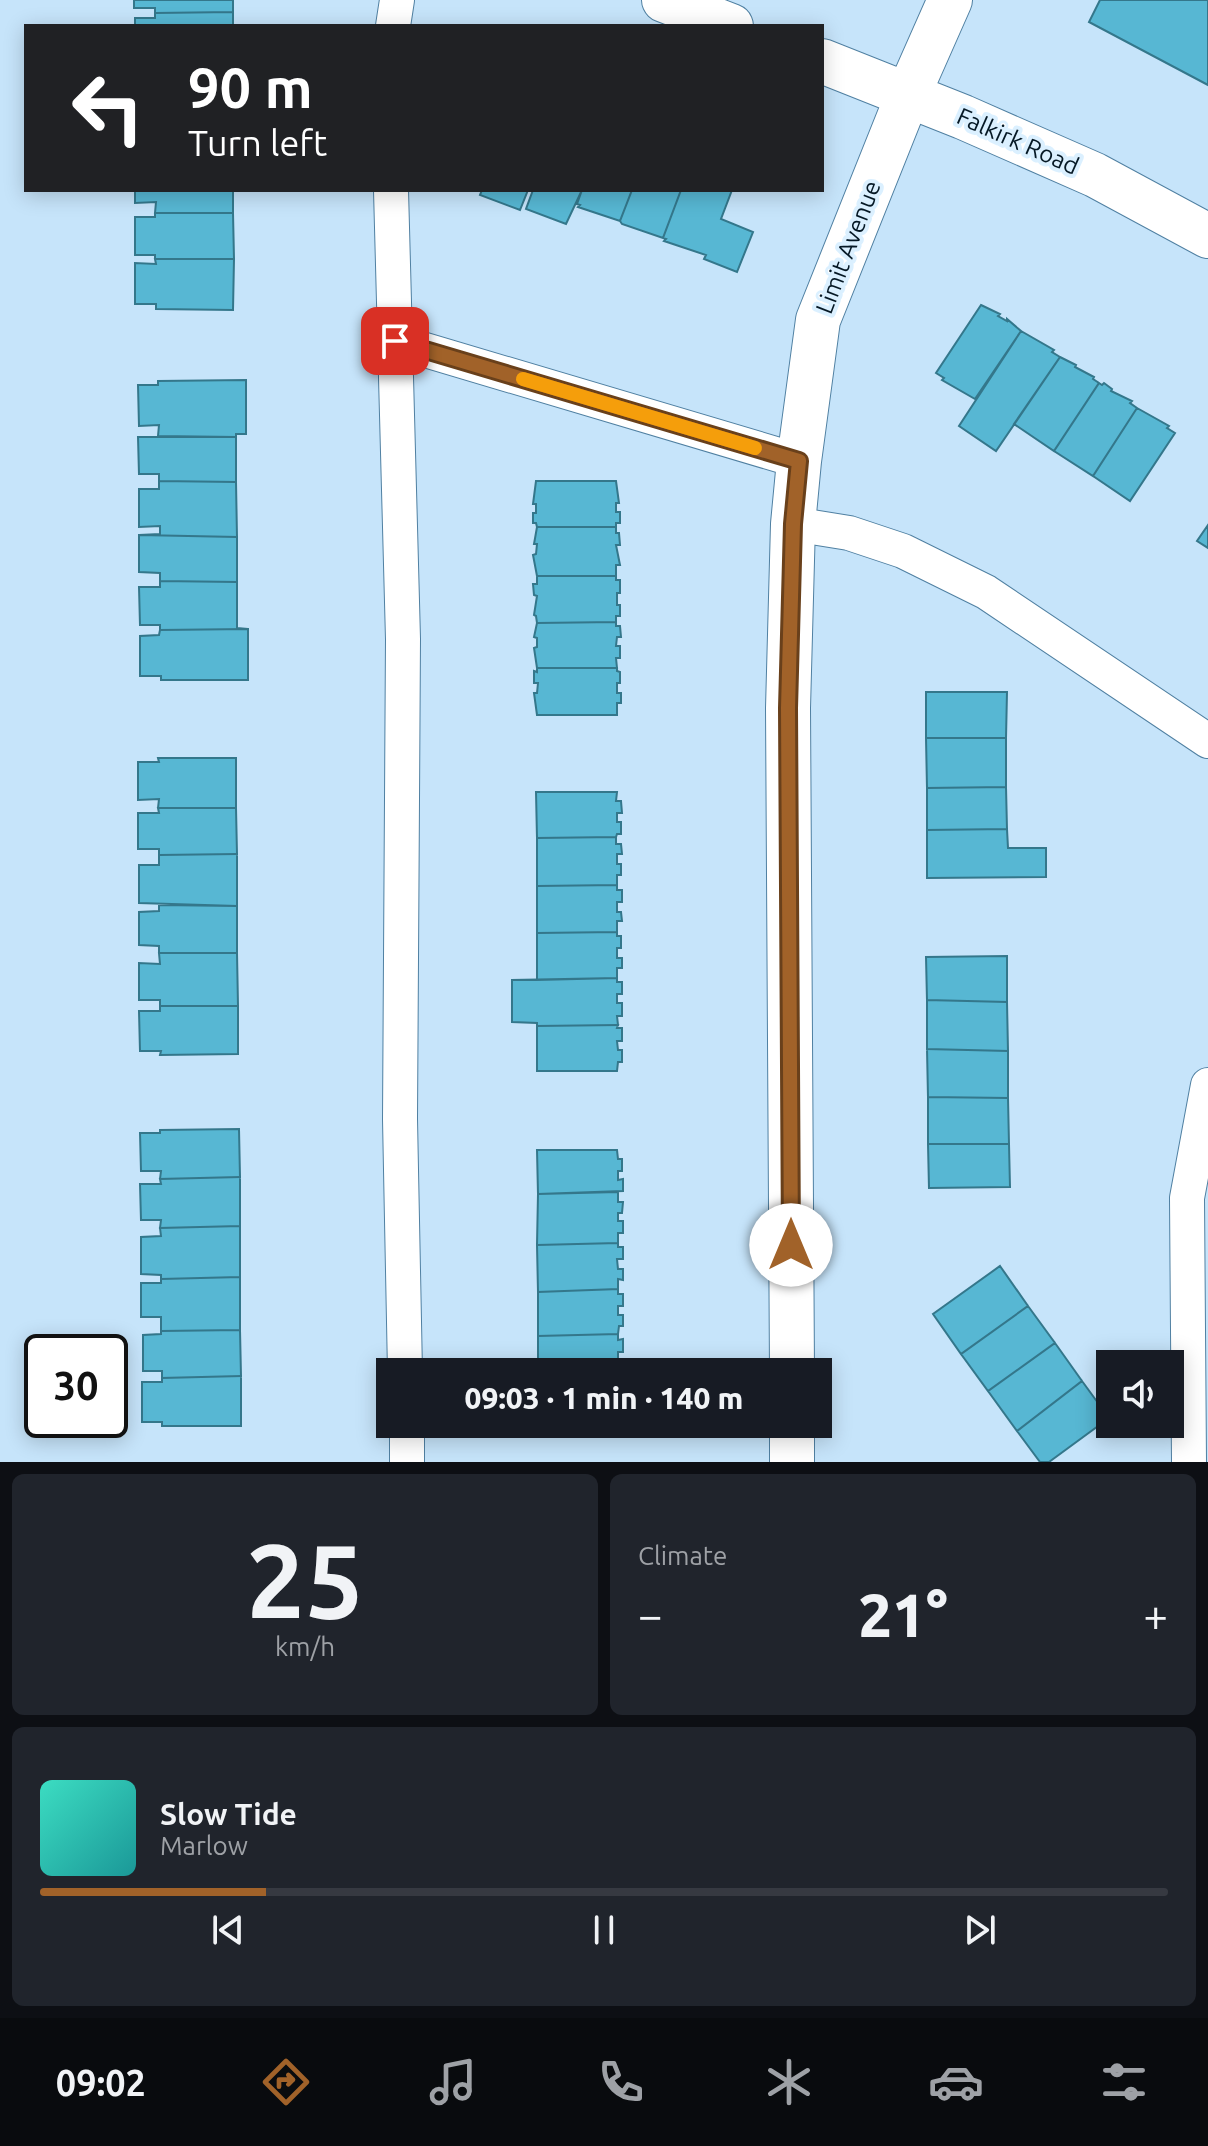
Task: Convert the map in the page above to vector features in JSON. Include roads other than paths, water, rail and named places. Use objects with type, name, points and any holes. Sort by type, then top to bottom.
[{"type":"street","points":[[664,0],[726,24]]},
{"type":"street","name":"Limit Avenue","points":[[792,1358],[788,708],[793,524],[799,461],[818,320],[908,95],[950,0]]},
{"type":"street","name":"Falkirk Road","points":[[824,62],[1095,175],[1208,236]]},
{"type":"street","points":[[792,1438],[792,1462]]},
{"type":"lane","points":[[393,24],[397,0]]},
{"type":"lane","points":[[391,192],[403,639],[400,1119],[405,1358]]},
{"type":"lane","points":[[395,341],[799,461]]},
{"type":"lane","points":[[793,524],[849,533],[903,551],[986,592],[1208,741]]},
{"type":"lane","points":[[1189,1462],[1187,1198],[1208,1085]]},
{"type":"lane","points":[[407,1438],[407,1462]]}]
